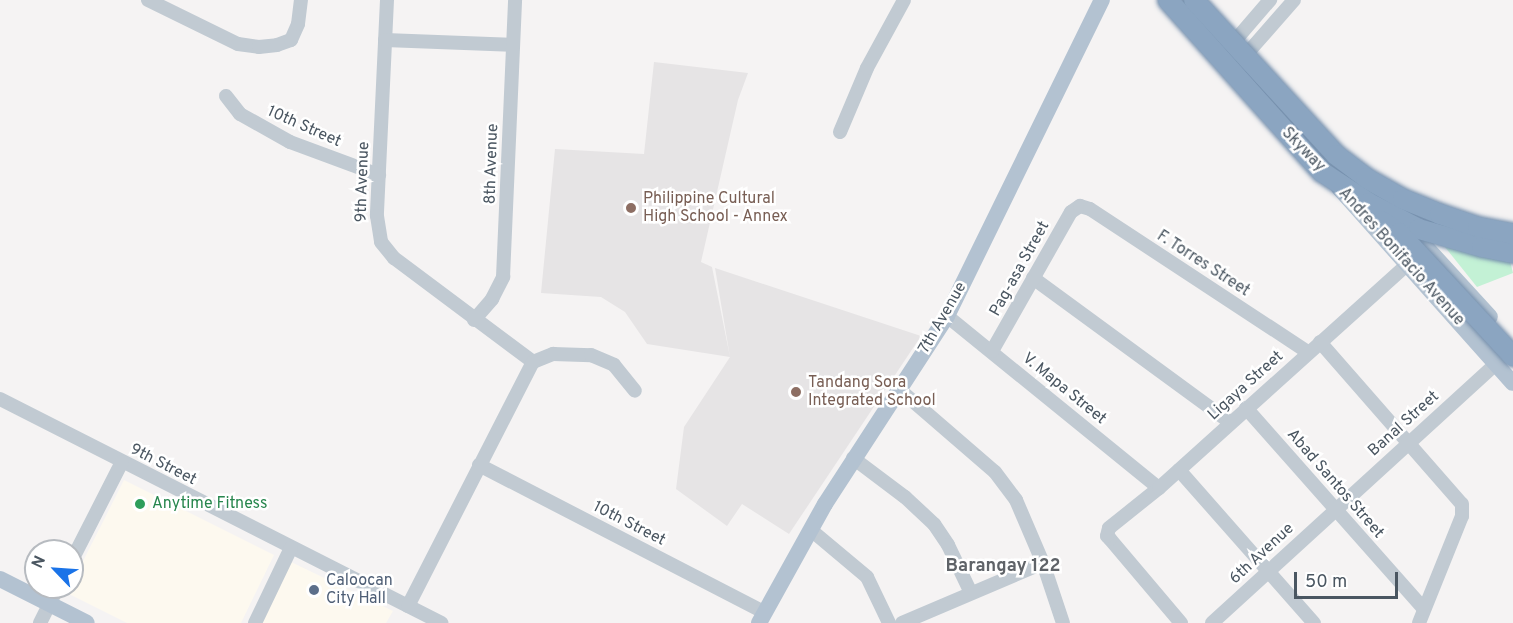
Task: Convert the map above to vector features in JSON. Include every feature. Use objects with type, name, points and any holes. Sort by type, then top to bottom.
[{"type":"highway","name":"Skyway","points":[[1167,0],[1322,172],[1377,208],[1419,229],[1482,247],[1513,253]]},
{"type":"highway","name":"Skyway","points":[[1194,0],[1336,155],[1366,178],[1403,199],[1440,214],[1513,234]]},
{"type":"highway","points":[[1322,172],[1356,204],[1399,233],[1504,360]]},
{"type":"main road","name":"7th Avenue","points":[[761,617],[853,458],[947,316],[1102,0]]},
{"type":"main road","name":"Andres Bonifacio Avenue","points":[[1167,0],[1408,264],[1504,360],[1513,383]]},
{"type":"main road","name":"Andres Bonifacio Avenue","points":[[1206,0],[1513,342]]},
{"type":"main road","points":[[1409,228],[1435,230],[1513,247]]},
{"type":"main road","points":[[0,579],[87,623]]},
{"type":"street","points":[[148,0],[238,44],[259,47],[277,45],[291,39],[298,24],[301,0]]},
{"type":"street","name":"9th Avenue","points":[[387,0],[377,216],[381,242],[394,258],[533,362]]},
{"type":"street","name":"8th Avenue","points":[[474,320],[492,299],[503,277],[514,0]]},
{"type":"street","points":[[840,132],[867,68],[904,0]]},
{"type":"street","points":[[1239,36],[1270,0]]},
{"type":"street","points":[[1251,50],[1294,0]]},
{"type":"street","points":[[385,40],[513,45]]},
{"type":"street","name":"10th Street","points":[[226,96],[240,114],[290,142],[379,175]]},
{"type":"street","name":"Pag-asa Street","points":[[992,351],[1071,212],[1080,206]]},
{"type":"street","name":"F. Torres Street","points":[[1080,206],[1090,209],[1308,352]]},
{"type":"street","name":"Ligaya Street","points":[[1181,623],[1110,540],[1107,531],[1159,488],[1408,264]]},
{"type":"street","points":[[1034,278],[1230,422]]},
{"type":"street","name":"V. Mapa Street","points":[[947,316],[1159,488]]},
{"type":"street","points":[[1320,342],[1462,504],[1462,516],[1419,623]]},
{"type":"street","points":[[408,606],[533,362],[553,354],[591,355],[614,365],[635,391]]},
{"type":"street","name":"Banal Street","points":[[1334,510],[1504,360]]},
{"type":"street","points":[[900,390],[1004,482],[1017,500],[1043,563],[1063,623]]},
{"type":"street","name":"9th Street","points":[[0,399],[441,623]]},
{"type":"street","name":"Abad Santos Street","points":[[1246,408],[1424,609]]},
{"type":"street","points":[[853,458],[905,497],[934,525],[948,545],[971,593]]},
{"type":"street","points":[[83,539],[122,462]]},
{"type":"street","name":"10th Street","points":[[479,465],[761,617]]},
{"type":"street","points":[[1179,470],[1314,623]]},
{"type":"street","name":"6th Avenue","points":[[1212,623],[1334,510]]},
{"type":"street","points":[[810,530],[867,577],[889,623]]},
{"type":"street","points":[[255,623],[291,548]]},
{"type":"street","points":[[902,623],[1043,563]]},
{"type":"street","points":[[40,623],[52,599]]},
{"type":"shaded area","name":"Philippine Cultural High School - Annex","points":[[654,62],[748,73],[738,100],[701,262],[712,267],[730,357],[647,344],[625,312],[601,297],[541,293],[555,149],[644,154]]},
{"type":"shaded area","name":"Tandang Sora Integrated School","points":[[715,268],[921,336],[789,534],[742,504],[727,526],[676,489],[684,427],[730,357]]},
{"type":"shaded area","points":[[124,480],[274,555],[241,623],[127,623],[79,599],[84,599],[84,559]]},
{"type":"shaded area","points":[[291,562],[393,611],[386,623],[262,623]]},
{"type":"green space","points":[[1445,247],[1510,261],[1513,273],[1477,287]]},
{"type":"place","name":"Philippine Cultural High School - Annex","points":[[631,208]]},
{"type":"place","name":"Tandang Sora Integrated School","points":[[796,392]]},
{"type":"place","name":"Anytime Fitness","points":[[140,504]]},
{"type":"place","name":"Caloocan City Hall","points":[[314,590]]},
{"type":"district","name":"Barangay 122","points":[[1003,567]]}]
